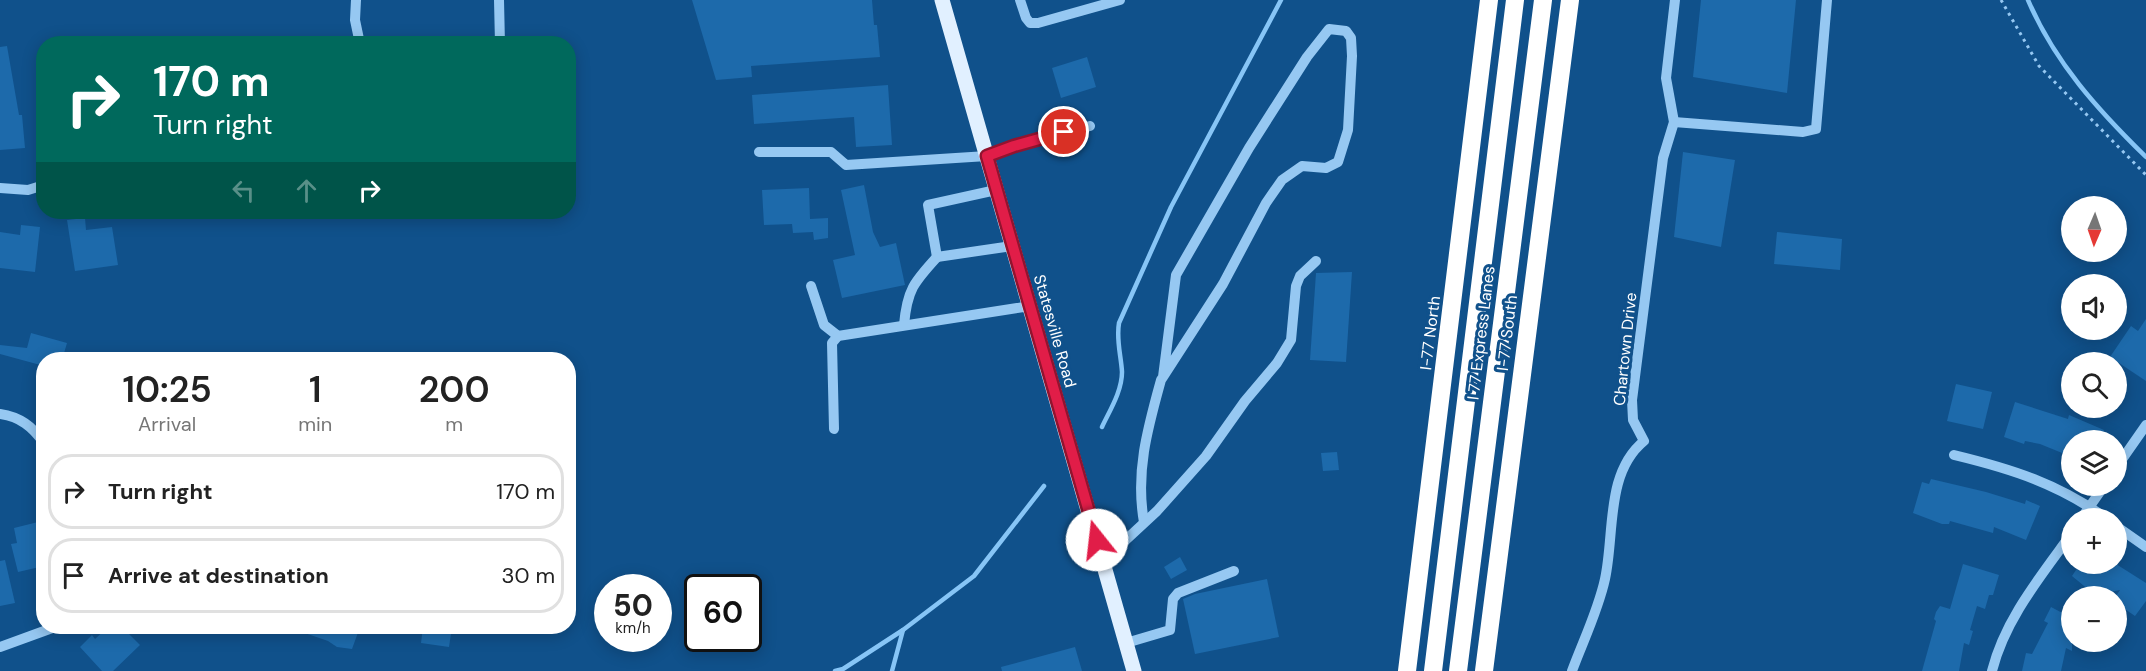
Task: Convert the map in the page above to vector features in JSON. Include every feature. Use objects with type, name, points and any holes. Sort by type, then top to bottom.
[{"type":"highway","name":"I-77 North","points":[[1407,671],[1489,0]]},
{"type":"highway","name":"I 77 Express Lanes","points":[[1433,671],[1515,0]]},
{"type":"highway","name":"I 77 Express Lanes","points":[[1458,671],[1544,0]]},
{"type":"highway","name":"I-77 South","points":[[1485,671],[1570,0]]},
{"type":"highway","points":[[1505,501],[1506,292]]},
{"type":"main road","name":"Statesville Road","points":[[942,0],[1134,671]]},
{"type":"street","points":[[356,0],[355,20],[358,36]]},
{"type":"street","points":[[499,0],[500,36]]},
{"type":"street","points":[[1020,0],[1026,18],[1030,23],[1038,23],[1120,0]]},
{"type":"street","points":[[1675,0],[1666,78],[1674,122],[1803,132],[1816,129],[1827,0]]},
{"type":"street","points":[[1144,522],[1141,504],[1141,467],[1148,426],[1163,377],[1176,275],[1250,148],[1307,57],[1329,29],[1346,31],[1351,38],[1348,130],[1338,162],[1326,168],[1302,166],[1282,180],[1266,203],[1223,284],[1163,377]]},
{"type":"street","name":"Chartown Drive","points":[[1572,671],[1605,580],[1620,471],[1626,459],[1644,441],[1633,420],[1632,400],[1663,158],[1674,122]]},
{"type":"street","points":[[759,152],[831,152],[846,165],[987,156],[1014,146],[1090,126]]},
{"type":"street","points":[[0,188],[28,190],[36,188]]},
{"type":"street","points":[[937,257],[928,205],[996,190]]},
{"type":"street","points":[[904,325],[906,301],[915,282],[937,257],[1012,246]]},
{"type":"street","points":[[1103,561],[1144,522],[1206,456],[1245,401],[1277,363],[1291,340],[1296,286],[1300,276],[1316,261]]},
{"type":"street","points":[[811,286],[824,325],[838,336]]},
{"type":"street","points":[[834,429],[832,343],[838,336],[1030,306]]},
{"type":"street","points":[[0,414],[21,419],[36,432]]},
{"type":"street","points":[[2127,452],[2146,425]]},
{"type":"street","points":[[1954,455],[2008,468],[2062,490],[2093,508]]},
{"type":"street","points":[[2090,506],[2097,496]]},
{"type":"street","points":[[2127,534],[2146,547]]},
{"type":"street","points":[[1992,671],[1995,656],[2013,616],[2061,548]]},
{"type":"street","points":[[1126,643],[1170,630],[1173,599],[1178,593],[1234,571]]},
{"type":"street","points":[[0,647],[36,634]]},
{"type":"path","points":[[2001,0],[2039,66],[2093,118],[2146,175]]},
{"type":"building","points":[[692,0],[872,0],[880,57],[751,66],[752,77],[716,80]]},
{"type":"building","points":[[1701,0],[1796,0],[1787,93],[1693,77]]},
{"type":"building","points":[[7,46],[19,115],[22,115],[25,148],[0,150],[0,47]]},
{"type":"building","points":[[1087,57],[1096,87],[1061,98],[1052,68]]},
{"type":"building","points":[[888,85],[892,145],[856,147],[854,117],[754,124],[752,95]]},
{"type":"building","points":[[1683,152],[1735,160],[1721,247],[1674,237]]},
{"type":"building","points":[[864,185],[873,232],[880,247],[896,243],[905,285],[842,298],[833,260],[855,255],[841,190]]},
{"type":"building","points":[[809,188],[810,219],[828,218],[828,238],[814,240],[813,232],[793,233],[792,224],[764,225],[762,190]]},
{"type":"building","points":[[85,219],[86,230],[112,227],[118,265],[75,271],[67,220]]},
{"type":"building","points":[[21,225],[40,227],[35,272],[0,268],[0,232],[20,235]]},
{"type":"building","points":[[1777,232],[1842,239],[1840,270],[1774,264]]},
{"type":"building","points":[[1352,272],[1346,362],[1310,360],[1316,273]]},
{"type":"building","points":[[2146,319],[2146,381],[2127,368],[2127,352],[2113,352],[2122,340],[2127,340],[2127,332],[2131,326],[2138,331]]},
{"type":"building","points":[[31,333],[67,343],[64,352],[36,352],[36,364],[0,354],[0,345],[27,348]]},
{"type":"building","points":[[1956,384],[1992,392],[1983,429],[1947,421]]},
{"type":"building","points":[[2015,402],[2061,418],[2076,418],[2104,430],[2061,430],[2061,453],[2040,444],[2025,441],[2024,444],[2004,437]]},
{"type":"building","points":[[1337,452],[1339,470],[1323,471],[1321,453]]},
{"type":"building","points":[[1931,479],[2025,504],[2026,500],[2040,506],[2026,540],[1994,527],[1993,533],[1950,521],[1949,524],[1942,524],[1913,513],[1922,482],[1929,484]]},
{"type":"building","points":[[36,522],[36,568],[18,572],[11,544],[17,543],[14,528]]},
{"type":"building","points":[[1180,557],[1187,570],[1171,579],[1164,567]]},
{"type":"building","points":[[5,560],[15,603],[0,606],[0,561]]},
{"type":"building","points":[[1963,564],[1999,575],[1993,595],[1989,595],[1985,609],[1977,606],[1970,630],[1973,631],[1969,645],[1964,643],[1959,671],[1922,671],[1936,621],[1934,619],[1936,612],[1940,606],[1950,609]]},
{"type":"building","points":[[2127,571],[2146,583],[2146,601],[2135,616],[2127,611],[2127,586],[2084,586],[2072,576],[2073,574],[2127,574]]},
{"type":"building","points":[[1267,579],[1279,637],[1195,654],[1183,599],[1195,594]]},
{"type":"building","points":[[2051,607],[2061,612],[2061,652],[2065,652],[2061,671],[2022,671],[2026,653],[2032,654],[2048,623],[2044,621]]},
{"type":"building","points":[[100,634],[129,634],[140,645],[113,671],[102,671],[80,647],[92,635],[95,639]]},
{"type":"building","points":[[308,634],[357,634],[352,649],[337,647],[328,641]]},
{"type":"building","points":[[422,634],[451,634],[449,647],[421,643]]},
{"type":"building","points":[[1075,647],[1082,671],[1002,671],[1001,667]]},
{"type":"waterway","points":[[1102,427],[1120,386],[1122,372],[1119,323],[1171,207],[1281,0]]},
{"type":"waterway","points":[[2028,0],[2051,44],[2079,84],[2111,122],[2146,157]]},
{"type":"waterway","points":[[835,671],[843,669],[903,630],[974,576],[1044,486]]},
{"type":"waterway","points":[[892,671],[903,630]]},
{"type":"route","points":[[1064,132],[987,156],[1097,540]]}]
